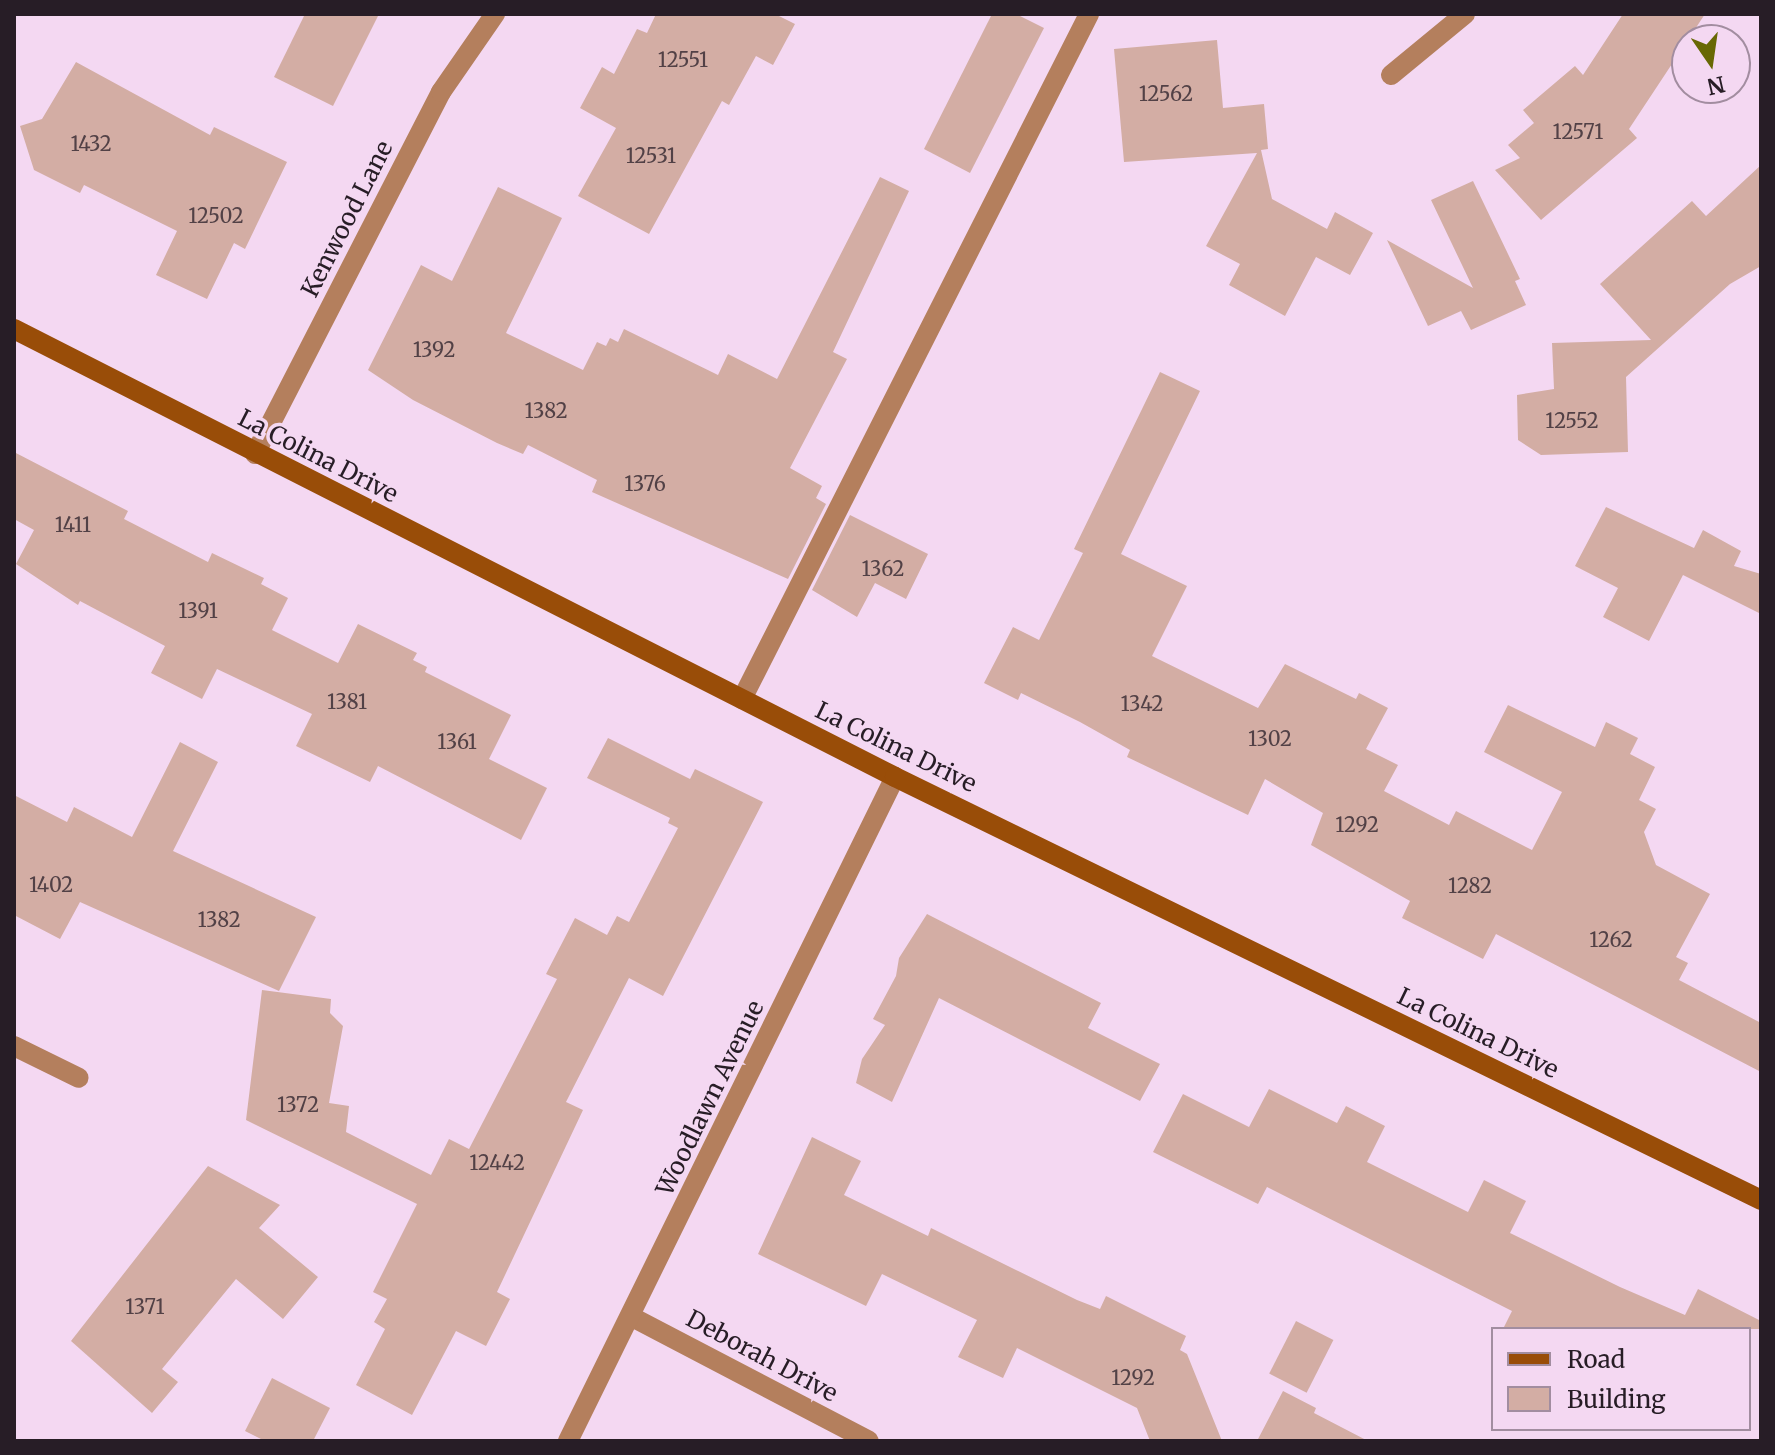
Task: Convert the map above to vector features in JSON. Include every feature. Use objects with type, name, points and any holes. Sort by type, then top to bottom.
[{"type":"street","name":"Kenwood Lane","points":[[255,454],[441,92],[495,14]]},
{"type":"street","points":[[742,699],[1089,14]]},
{"type":"street","points":[[1391,75],[1465,14]]},
{"type":"street","name":"La Colina Drive","points":[[14,329],[895,777],[1761,1200]]},
{"type":"street","name":"Woodlawn Avenue","points":[[568,1441],[632,1317],[895,777]]},
{"type":"street","points":[[14,1046],[79,1078]]},
{"type":"street","name":"Deborah Drive","points":[[632,1317],[869,1441]]},
{"type":"building","points":[[305,14],[379,14],[333,106],[274,77]]},
{"type":"building","points":[[656,14],[775,14],[795,24],[773,65],[756,56],[729,105],[722,101],[649,234],[578,196],[616,128],[580,108],[602,67],[614,74],[637,29],[647,33]]},
{"type":"building","points":[[992,14],[1016,14],[1044,28],[970,173],[924,149]]},
{"type":"building","points":[[1623,14],[1705,14],[1698,24],[1671,24],[1671,65],[1629,129],[1637,138],[1541,220],[1495,170],[1520,158],[1508,145],[1534,123],[1523,110],[1575,66],[1583,75]]},
{"type":"building","points":[[1217,40],[1223,108],[1264,104],[1268,149],[1261,150],[1272,199],[1327,229],[1335,212],[1373,233],[1350,275],[1316,257],[1285,316],[1229,285],[1240,264],[1206,246],[1257,153],[1124,162],[1114,49]]},
{"type":"building","points":[[76,62],[210,135],[214,127],[287,162],[245,249],[234,243],[207,299],[156,275],[177,231],[84,185],[80,193],[34,170],[20,126],[42,119]]},
{"type":"building","points":[[1761,165],[1761,266],[1730,284],[1626,377],[1628,452],[1541,455],[1518,440],[1517,395],[1554,389],[1552,343],[1651,340],[1600,284],[1692,201],[1706,216]]},
{"type":"building","points":[[880,177],[909,191],[833,352],[847,359],[790,468],[822,486],[816,498],[826,504],[788,579],[592,492],[597,480],[528,445],[523,454],[497,443],[413,400],[368,370],[421,265],[452,281],[498,187],[562,218],[506,333],[583,370],[597,342],[606,346],[610,338],[618,342],[624,329],[718,375],[728,354],[777,379]]},
{"type":"building","points":[[1473,181],[1520,279],[1515,281],[1526,305],[1471,330],[1461,311],[1428,326],[1387,240],[1473,288],[1431,200]]},
{"type":"building","points":[[1160,372],[1200,391],[1121,554],[1187,586],[1152,656],[1258,708],[1285,664],[1356,699],[1359,693],[1388,708],[1366,749],[1398,765],[1384,791],[1449,825],[1456,811],[1532,850],[1562,792],[1484,752],[1508,705],[1595,747],[1606,722],[1638,738],[1630,754],[1655,767],[1639,800],[1656,809],[1644,832],[1656,865],[1710,894],[1676,957],[1688,963],[1679,980],[1761,1023],[1761,1072],[1496,934],[1483,959],[1402,918],[1410,901],[1311,845],[1323,813],[1265,779],[1248,815],[1127,757],[1130,750],[1080,722],[1021,693],[1018,700],[984,683],[1013,627],[1039,640],[1083,553],[1074,549]]},
{"type":"building","points":[[14,452],[128,511],[124,519],[208,562],[212,553],[264,578],[261,584],[288,598],[272,630],[338,663],[358,624],[417,653],[413,660],[427,667],[425,672],[511,715],[489,759],[547,788],[521,840],[378,766],[370,782],[296,746],[312,714],[217,669],[202,699],[151,673],[165,646],[80,601],[78,605],[16,564],[34,530],[14,519]]},
{"type":"building","points":[[1606,507],[1694,548],[1703,530],[1741,551],[1734,566],[1761,574],[1761,614],[1683,575],[1649,641],[1603,617],[1618,588],[1575,566]]},
{"type":"building","points":[[850,515],[928,554],[906,599],[875,583],[857,617],[812,590]]},
{"type":"building","points":[[608,738],[690,779],[695,769],[763,802],[663,996],[629,978],[566,1102],[583,1110],[497,1292],[510,1299],[486,1346],[456,1331],[412,1415],[356,1385],[385,1329],[374,1322],[387,1299],[373,1292],[417,1204],[246,1120],[262,990],[331,999],[330,1013],[343,1026],[329,1103],[349,1106],[346,1132],[431,1175],[449,1139],[469,1149],[557,979],[546,974],[575,918],[607,935],[617,916],[629,922],[678,828],[668,823],[670,818],[587,778]]},
{"type":"building","points":[[180,742],[218,762],[173,851],[316,917],[279,991],[80,902],[60,939],[14,915],[14,795],[67,822],[74,807],[132,837]]},
{"type":"building","points":[[927,914],[1101,1003],[1088,1028],[1160,1064],[1140,1101],[939,998],[892,1102],[856,1083],[862,1059],[885,1025],[873,1019],[896,976],[899,958]]},
{"type":"building","points":[[1269,1089],[1337,1123],[1346,1106],[1385,1126],[1367,1162],[1468,1212],[1484,1180],[1526,1201],[1510,1233],[1685,1315],[1698,1289],[1761,1321],[1761,1329],[1504,1327],[1512,1311],[1267,1187],[1258,1204],[1153,1152],[1183,1094],[1249,1127]]},
{"type":"building","points":[[812,1137],[861,1161],[844,1195],[928,1236],[931,1228],[1077,1300],[1100,1309],[1106,1296],[1186,1336],[1180,1350],[1187,1354],[1222,1441],[1150,1441],[1137,1408],[1017,1348],[1003,1378],[958,1357],[977,1320],[882,1274],[866,1306],[758,1254]]},
{"type":"building","points":[[208,1166],[280,1205],[259,1228],[318,1277],[283,1319],[236,1279],[162,1369],[178,1382],[152,1413],[71,1341]]},
{"type":"building","points":[[1296,1321],[1333,1340],[1307,1393],[1269,1374]]},
{"type":"building","points":[[272,1378],[330,1408],[313,1441],[265,1441],[245,1431]]},
{"type":"building","points":[[1283,1391],[1316,1408],[1314,1413],[1368,1441],[1257,1441]]}]
